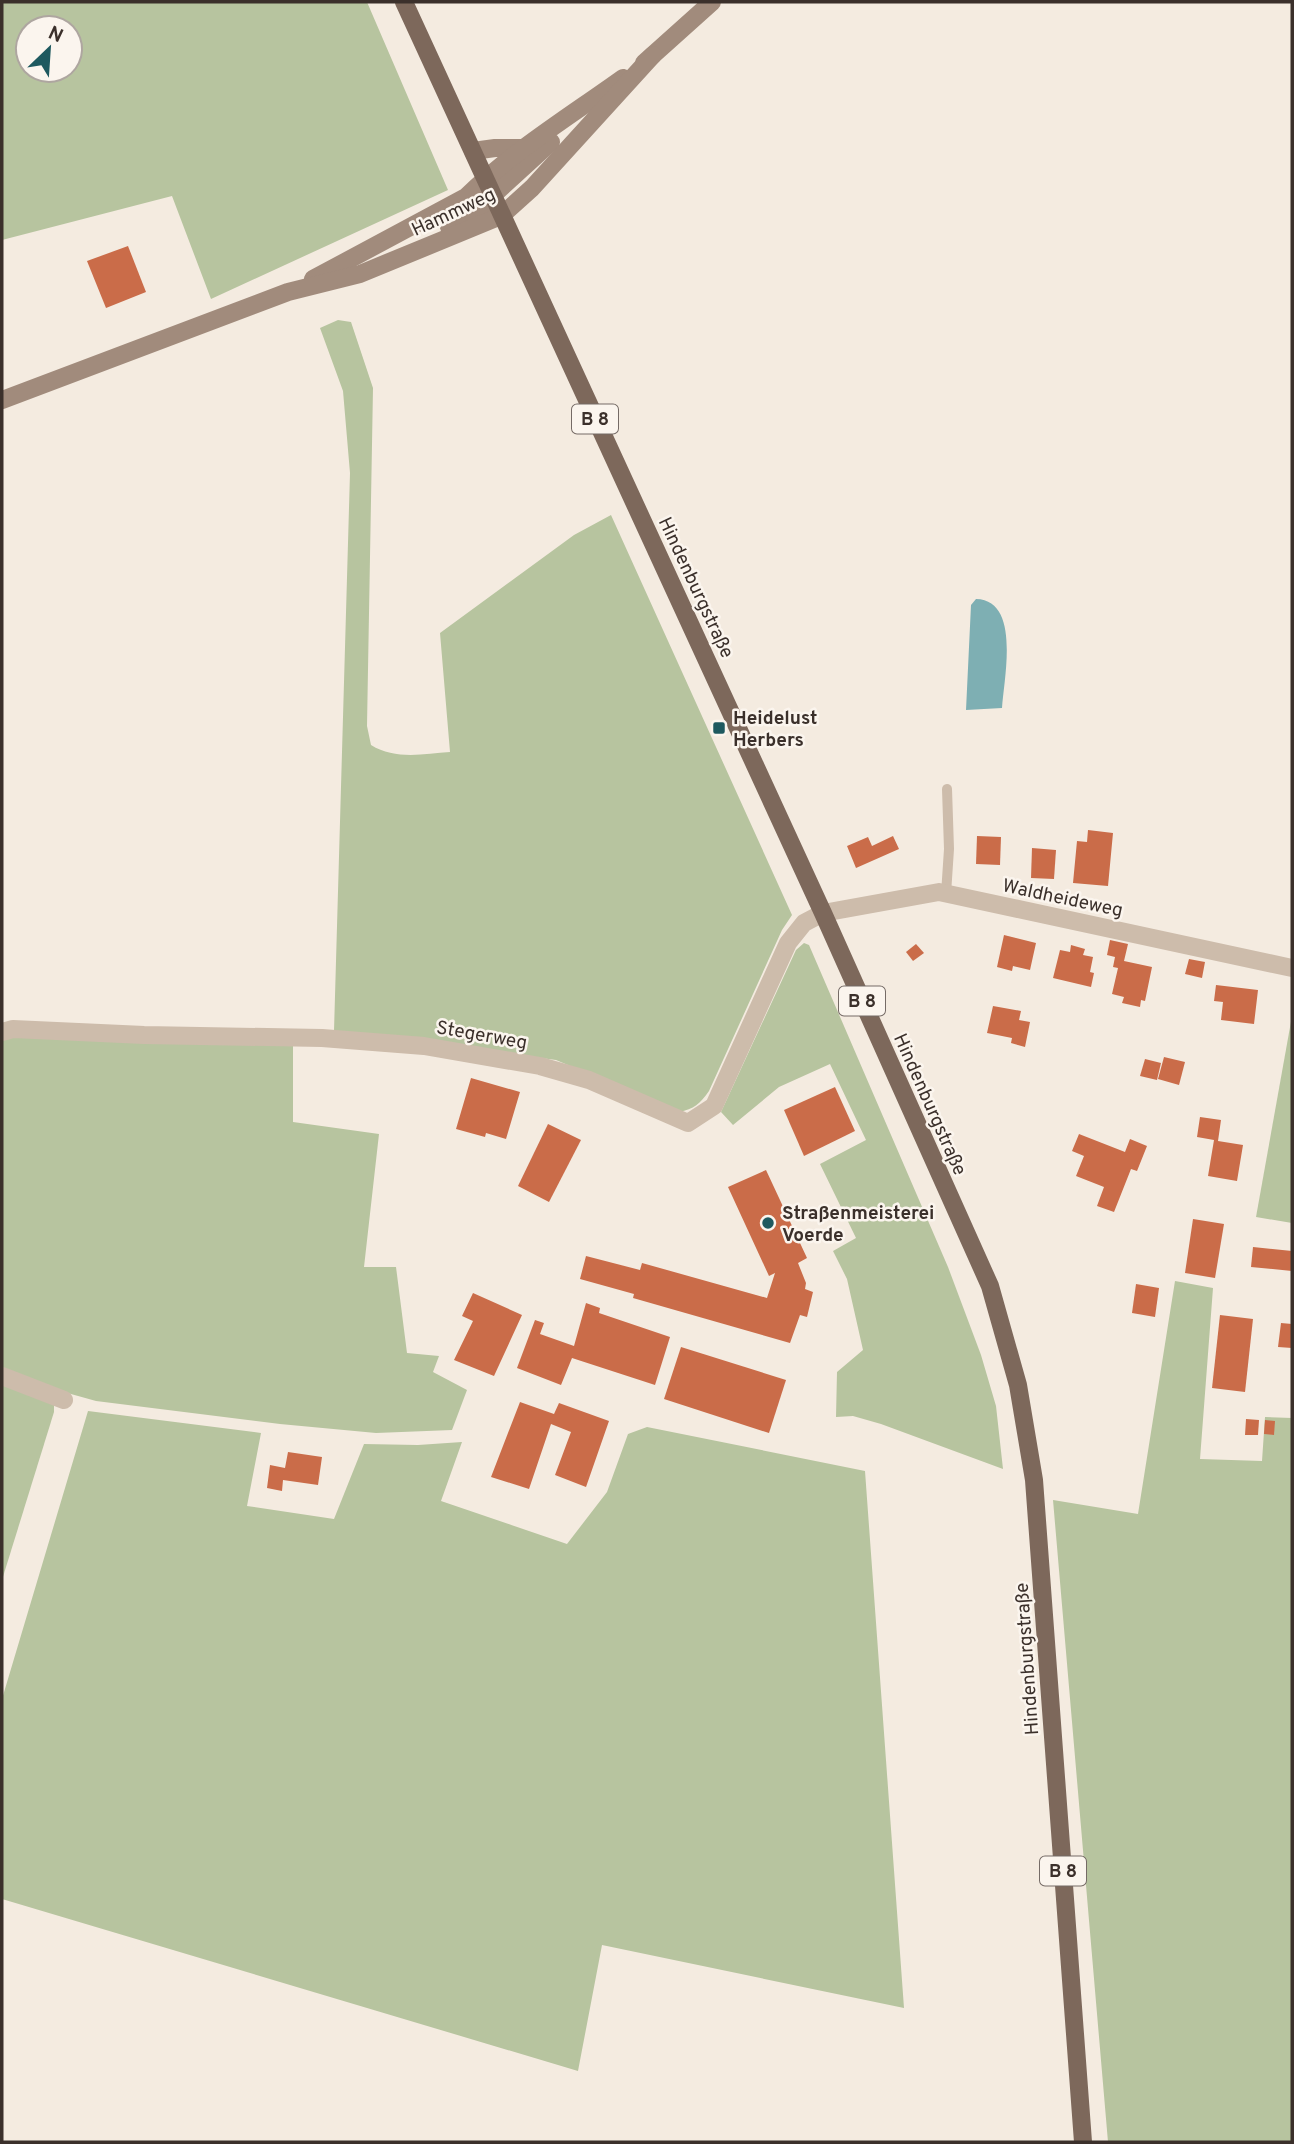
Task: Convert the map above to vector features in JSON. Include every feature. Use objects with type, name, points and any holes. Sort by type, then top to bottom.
[{"type":"main road","name":"Hindenburgstraße","points":[[404,2],[823,914],[990,1286],[1018,1385],[1034,1480],[1083,2142]]},
{"type":"main road","name":"Hammweg","points":[[2,400],[291,291],[360,274],[533,188],[653,55],[712,2]]},
{"type":"main road","name":"Hammweg","points":[[291,291],[466,197],[485,178],[524,148],[653,55]]},
{"type":"main road","points":[[473,151],[524,148]]},
{"type":"street","name":"Waldheideweg","points":[[823,914],[939,892],[1292,968]]},
{"type":"street","name":"Stegerweg","points":[[2,1032],[13,1029],[144,1035],[322,1038],[424,1046],[540,1066],[589,1080],[688,1123],[714,1106],[788,943],[804,923],[823,914]]},
{"type":"street","points":[[2,1376],[64,1400]]},
{"type":"lane","points":[[946,894],[949,849],[947,789]]},
{"type":"green space","points":[[2,2],[367,2],[448,190],[211,299],[172,196],[2,240]]},
{"type":"green space","points":[[338,320],[351,322],[373,388],[367,726],[371,745],[399,754],[450,752],[440,633],[574,535],[611,515],[792,915],[782,930],[709,1091],[700,1103],[689,1109],[679,1112],[556,1060],[334,1031],[350,473],[343,391],[320,328]]},
{"type":"green space","points":[[804,943],[809,945],[948,1267],[981,1355],[996,1406],[1003,1469],[881,1424],[853,1416],[836,1417],[837,1372],[863,1350],[847,1279],[833,1251],[856,1238],[820,1164],[866,1140],[830,1064],[779,1087],[733,1125],[721,1112],[796,950]]},
{"type":"green space","points":[[1292,1016],[1292,1223],[1256,1217]]},
{"type":"green space","points":[[13,1037],[293,1042],[293,1122],[379,1134],[364,1267],[396,1267],[407,1353],[439,1356],[433,1372],[467,1390],[452,1430],[376,1433],[96,1401],[28,1382],[2,1371],[2,1040]]},
{"type":"green space","points":[[1175,1281],[1213,1288],[1200,1459],[1262,1461],[1265,1417],[1292,1418],[1292,2142],[1108,2142],[1053,1500],[1138,1514]]},
{"type":"green space","points":[[2,1381],[54,1404],[54,1412],[2,1580]]},
{"type":"green space","points":[[88,1411],[261,1433],[247,1506],[334,1519],[364,1444],[418,1445],[462,1442],[441,1501],[567,1544],[607,1492],[628,1434],[647,1427],[865,1471],[904,2008],[602,1945],[578,2071],[2,1899],[2,1699]]},
{"type":"water","points":[[976,599],[990,603],[999,612],[1005,626],[1007,661],[1002,708],[966,710],[971,605]]},
{"type":"building","points":[[128,246],[146,292],[106,308],[87,261]]},
{"type":"building","points":[[1088,830],[1113,833],[1108,886],[1073,883],[1077,841],[1087,842]]},
{"type":"building","points":[[893,836],[899,849],[856,868],[847,846],[868,837],[872,846]]},
{"type":"building","points":[[977,836],[1001,837],[1000,865],[976,864]]},
{"type":"building","points":[[1032,848],[1056,850],[1054,879],[1031,878]]},
{"type":"building","points":[[1004,935],[1036,943],[1030,970],[1013,966],[1012,971],[997,967]]},
{"type":"building","points":[[1110,940],[1128,944],[1124,961],[1152,967],[1145,1001],[1141,1000],[1140,1007],[1122,1003],[1124,997],[1112,994],[1118,968],[1113,967],[1115,957],[1107,955]]},
{"type":"building","points":[[916,944],[924,953],[913,961],[906,952]]},
{"type":"building","points":[[1071,945],[1085,949],[1083,955],[1093,957],[1091,987],[1053,978],[1060,950],[1070,952]]},
{"type":"building","points":[[1189,959],[1205,962],[1202,978],[1185,974]]},
{"type":"building","points":[[1216,985],[1258,990],[1254,1024],[1221,1020],[1223,1002],[1214,1001]]},
{"type":"building","points":[[993,1006],[1021,1011],[1019,1020],[1030,1022],[1025,1047],[1011,1043],[1012,1038],[987,1033]]},
{"type":"building","points":[[1164,1057],[1185,1062],[1179,1085],[1158,1079]]},
{"type":"building","points":[[1145,1059],[1161,1063],[1157,1080],[1140,1076]]},
{"type":"building","points":[[471,1078],[520,1092],[506,1139],[486,1133],[485,1137],[456,1129]]},
{"type":"building","points":[[835,1087],[855,1131],[804,1156],[784,1110]]},
{"type":"building","points":[[1200,1117],[1221,1120],[1218,1141],[1243,1145],[1237,1181],[1208,1176],[1214,1140],[1197,1137]]},
{"type":"building","points":[[548,1124],[581,1140],[549,1202],[518,1186]]},
{"type":"building","points":[[1079,1134],[1125,1152],[1130,1139],[1147,1146],[1137,1171],[1131,1169],[1114,1212],[1097,1206],[1104,1187],[1076,1176],[1084,1156],[1072,1151]]},
{"type":"building","points":[[766,1170],[807,1258],[798,1263],[806,1283],[805,1289],[813,1292],[807,1317],[800,1315],[790,1343],[633,1298],[634,1294],[580,1279],[586,1256],[640,1270],[642,1263],[767,1298],[775,1273],[769,1276],[728,1187]]},
{"type":"building","points":[[1193,1219],[1224,1224],[1215,1278],[1185,1273]]},
{"type":"building","points":[[1253,1247],[1292,1251],[1292,1271],[1251,1267]]},
{"type":"building","points":[[1136,1284],[1159,1288],[1155,1317],[1132,1313]]},
{"type":"building","points":[[473,1293],[522,1315],[494,1376],[454,1360],[473,1321],[462,1316]]},
{"type":"building","points":[[586,1303],[600,1308],[599,1313],[670,1337],[655,1385],[572,1358],[561,1385],[517,1368],[535,1320],[544,1323],[540,1334],[574,1346]]},
{"type":"building","points":[[1220,1315],[1253,1319],[1245,1392],[1212,1388]]},
{"type":"building","points":[[1281,1323],[1292,1324],[1292,1348],[1278,1347]]},
{"type":"building","points":[[681,1347],[786,1380],[769,1433],[664,1399]]},
{"type":"building","points":[[520,1402],[554,1414],[559,1403],[609,1421],[586,1487],[555,1475],[571,1432],[551,1424],[529,1489],[491,1477]]},
{"type":"building","points":[[1246,1419],[1259,1420],[1258,1435],[1245,1435]]},
{"type":"building","points":[[1265,1420],[1275,1421],[1274,1435],[1264,1434]]},
{"type":"building","points":[[288,1452],[322,1457],[318,1485],[283,1480],[282,1491],[267,1488],[270,1465],[285,1468]]},
{"type":"place","name":"Heidelust Herbers","points":[[719,728]]},
{"type":"place","name":"Straßenmeisterei Voerde","points":[[768,1223]]}]
